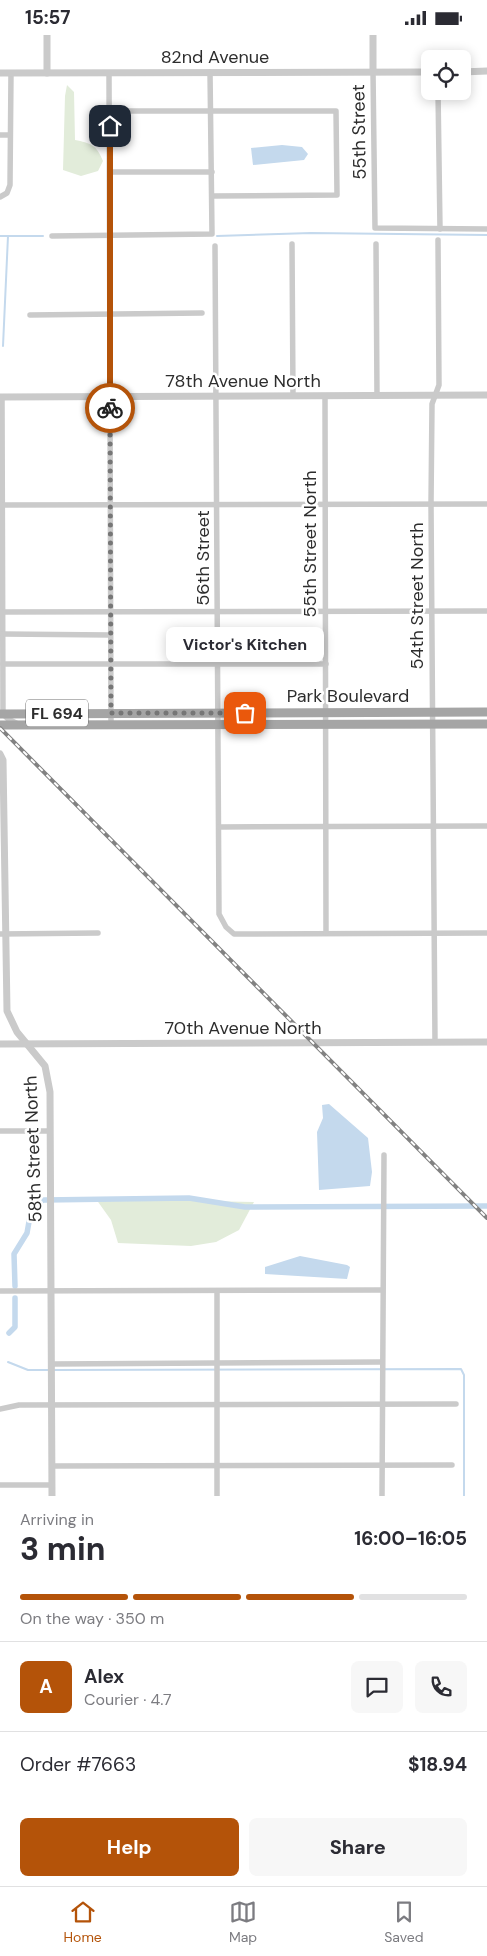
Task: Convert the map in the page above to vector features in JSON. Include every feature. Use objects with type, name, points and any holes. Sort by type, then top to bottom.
[{"type":"main road","name":"Park Boulevard","points":[[2,709],[111,713],[487,712]]},
{"type":"main road","name":"Park Boulevard","points":[[0,725],[487,724]]},
{"type":"street","points":[[47,35],[47,73]]},
{"type":"street","name":"55th Street","points":[[373,35],[375,228],[440,229]]},
{"type":"street","points":[[471,71],[487,71]]},
{"type":"street","points":[[52,235],[212,234],[210,72]]},
{"type":"street","name":"82nd Avenue","points":[[0,73],[421,72]]},
{"type":"street","points":[[0,197],[6,193],[10,185],[11,73]]},
{"type":"street","points":[[110,73],[111,725]]},
{"type":"street","points":[[438,100],[440,229],[487,229]]},
{"type":"street","points":[[110,111],[336,111],[337,195],[212,195]]},
{"type":"street","points":[[0,135],[10,135]]},
{"type":"street","points":[[110,172],[212,172]]},
{"type":"street","name":"54th Street North","points":[[435,1042],[431,504],[432,404],[439,385],[438,240]]},
{"type":"street","points":[[292,244],[293,396]]},
{"type":"street","points":[[376,244],[377,396]]},
{"type":"street","name":"56th Street","points":[[215,246],[219,612],[219,915],[226,927],[234,933],[326,933]]},
{"type":"street","points":[[30,315],[202,313]]},
{"type":"street","name":"78th Avenue North","points":[[1,397],[487,395]]},
{"type":"street","name":"55th Street North","points":[[326,396],[326,933]]},
{"type":"street","points":[[1,397],[2,709],[8,719],[22,725]]},
{"type":"street","points":[[1,505],[487,504]]},
{"type":"street","points":[[1,612],[487,611]]},
{"type":"street","points":[[3,634],[110,635]]},
{"type":"street","points":[[3,664],[326,664]]},
{"type":"street","name":"58th Street North","points":[[0,754],[3,760],[2,934],[7,1011],[11,1023],[39,1057],[47,1074],[50,1131],[52,1496]]},
{"type":"street","points":[[219,827],[487,826]]},
{"type":"street","points":[[2,934],[98,933]]},
{"type":"street","points":[[326,933],[487,933]]},
{"type":"street","name":"70th Avenue North","points":[[0,1044],[487,1042]]},
{"type":"street","points":[[0,1131],[50,1131]]},
{"type":"street","points":[[382,1496],[384,1155]]},
{"type":"street","points":[[0,1291],[382,1290]]},
{"type":"street","points":[[217,1291],[217,1496]]},
{"type":"street","points":[[52,1365],[217,1368],[382,1364]]},
{"type":"street","points":[[0,1409],[19,1405],[456,1404]]},
{"type":"street","points":[[52,1467],[452,1465]]},
{"type":"street","points":[[0,1485],[52,1485]]},
{"type":"green space","points":[[67,85],[74,92],[75,140],[85,142],[95,148],[103,161],[98,171],[81,176],[63,170]]},
{"type":"green space","points":[[96,1199],[254,1202],[239,1230],[216,1242],[191,1246],[118,1243],[111,1220]]},
{"type":"water","points":[[282,145],[302,147],[308,154],[304,160],[253,165],[251,148]]},
{"type":"water","points":[[329,1104],[368,1138],[372,1172],[370,1186],[319,1190],[317,1132],[323,1118],[322,1105]]},
{"type":"water","points":[[300,1256],[347,1265],[350,1267],[347,1279],[265,1274],[265,1267]]},
{"type":"waterway","points":[[217,236],[311,233],[487,235]]},
{"type":"waterway","points":[[0,236],[43,236]]},
{"type":"waterway","points":[[3,346],[8,236]]},
{"type":"waterway","points":[[15,1286],[14,1254],[27,1233],[32,1205],[44,1200],[189,1198],[245,1207],[487,1206]]},
{"type":"waterway","points":[[9,1333],[15,1327],[15,1298]]},
{"type":"waterway","points":[[8,1362],[28,1370],[49,1370]]},
{"type":"waterway","points":[[53,1370],[461,1369],[464,1375],[464,1496]]},
{"type":"railway","points":[[0,728],[487,1218]]},
{"type":"way so far","points":[[110,408],[111,713],[245,713]]},
{"type":"place","name":"Victor's Kitchen","points":[[245,713]]},
{"type":"route","points":[[110,126],[110,408]]}]
